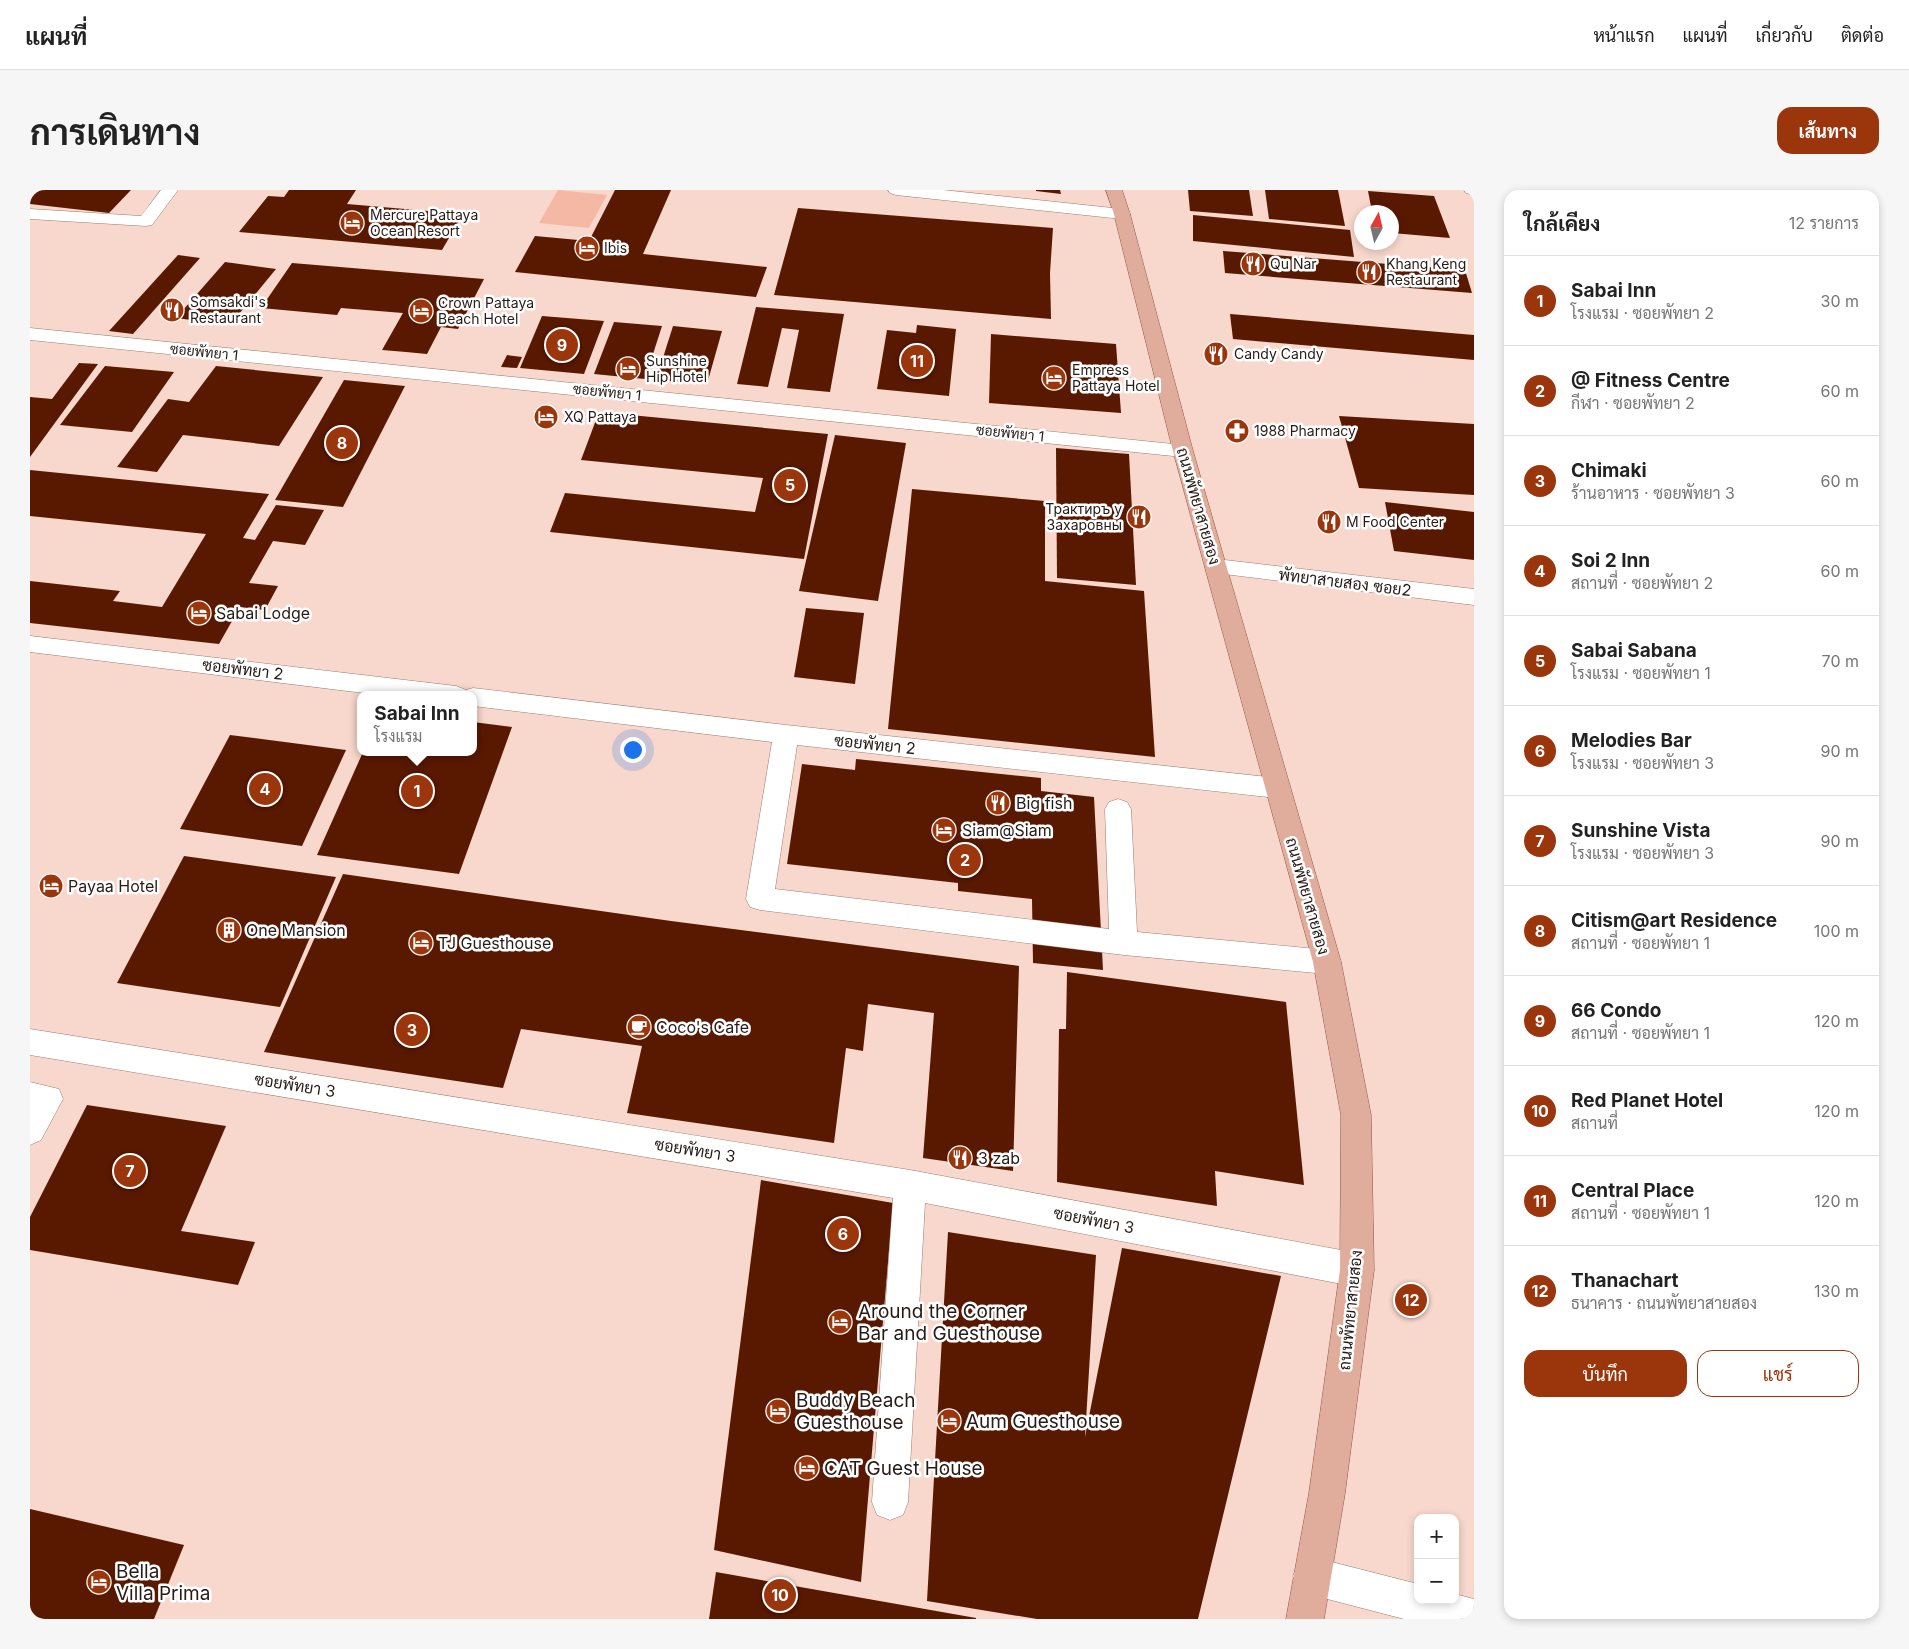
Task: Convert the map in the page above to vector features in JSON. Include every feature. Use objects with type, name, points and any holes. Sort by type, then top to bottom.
[{"type":"main road","name":"ถนนพัทยาสายสอง","points":[[1118,202],[1183,451],[1327,962],[1356,1115],[1357,1270],[1327,1493],[1305,1619]]},
{"type":"street","points":[[30,214],[146,221],[170,190]]},
{"type":"street","points":[[896,190],[1118,202]]},
{"type":"street","name":"ซอยพัทยา 1","points":[[30,334],[1183,451]]},
{"type":"street","name":"พัทยาสายสอง ซอย2","points":[[1216,567],[1474,597]]},
{"type":"street","name":"ซอยพัทยา 2","points":[[30,644],[423,691]]},
{"type":"street","name":"ซอยพัทยา 2","points":[[477,697],[786,734],[1277,788]]},
{"type":"street","points":[[786,734],[760,899],[1124,943],[1327,962]]},
{"type":"street","points":[[1118,809],[1124,943]]},
{"type":"street","name":"ซอยพัทยา 3","points":[[30,1042],[910,1185],[1357,1270]]},
{"type":"street","points":[[30,1096],[48,1099],[30,1130]]},
{"type":"street","points":[[890,1502],[910,1185]]},
{"type":"street","points":[[1312,1576],[1474,1618]]},
{"type":"shaded area","points":[[558,190],[607,195],[589,228],[539,223]]},
{"type":"building","points":[[30,190],[131,190],[109,213],[30,204]]},
{"type":"building","name":"Mercure Pattaya Ocean Resort","points":[[289,190],[356,190],[347,204],[463,214],[442,250],[239,232],[268,196],[284,197]]},
{"type":"building","name":"Ibis","points":[[615,190],[671,190],[643,254],[767,267],[756,297],[515,272],[535,236],[589,241]]},
{"type":"building","points":[[1060,190],[1061,194],[1036,191]]},
{"type":"building","points":[[1188,190],[1249,190],[1253,216],[1190,211]]},
{"type":"building","points":[[1265,190],[1338,190],[1345,226],[1269,219]]},
{"type":"building","points":[[1368,191],[1434,196],[1450,238],[1399,234],[1399,205],[1371,205]]},
{"type":"building","points":[[798,208],[1053,228],[1050,273],[1051,319],[774,295]]},
{"type":"building","points":[[1193,215],[1350,230],[1354,257],[1193,241]]},
{"type":"building","points":[[1223,251],[1465,270],[1472,293],[1225,273]]},
{"type":"building","points":[[178,255],[200,258],[133,334],[109,331]]},
{"type":"building","points":[[225,262],[276,269],[230,325],[176,318]]},
{"type":"building","name":"Crown Pattaya Beach Hotel","points":[[292,263],[484,279],[458,329],[441,327],[427,354],[382,350],[403,313],[341,308],[337,315],[261,308]]},
{"type":"building","points":[[756,307],[844,314],[830,392],[787,388],[799,330],[782,328],[768,387],[737,384]]},
{"type":"building","points":[[1230,314],[1474,335],[1474,360],[1233,339]]},
{"type":"building","points":[[542,316],[604,321],[584,374],[520,368]]},
{"type":"building","points":[[614,322],[662,326],[645,379],[594,374]]},
{"type":"building","points":[[917,325],[956,329],[949,396],[877,389],[887,330],[916,333]]},
{"type":"building","points":[[673,326],[722,331],[707,384],[656,380]]},
{"type":"building","name":"Empress Pattaya Hotel","points":[[991,334],[1116,344],[1121,413],[989,403]]},
{"type":"building","points":[[507,355],[522,357],[517,368],[501,367]]},
{"type":"building","points":[[79,363],[98,364],[30,457],[30,397],[52,399]]},
{"type":"building","points":[[105,366],[174,372],[132,432],[60,425]]},
{"type":"building","points":[[216,366],[323,377],[279,446],[183,435],[157,472],[117,467],[168,399],[189,402]]},
{"type":"building","points":[[344,380],[405,386],[343,507],[275,500]]},
{"type":"building","points":[[599,412],[828,434],[804,559],[550,532],[565,493],[755,512],[763,478],[581,460]]},
{"type":"building","points":[[1339,416],[1474,424],[1474,495],[1359,488]]},
{"type":"building","points":[[835,435],[906,443],[878,601],[799,591]]},
{"type":"building","points":[[1056,448],[1129,454],[1136,585],[1057,578]]},
{"type":"building","points":[[30,470],[269,494],[243,538],[255,540],[276,505],[324,510],[305,545],[273,541],[249,583],[278,586],[265,610],[240,607],[219,644],[30,623],[30,581],[120,591],[113,601],[162,607],[206,534],[30,516]]},
{"type":"building","points":[[912,489],[1045,501],[1045,581],[1144,591],[1155,757],[888,729]]},
{"type":"building","points":[[1385,502],[1474,512],[1474,560],[1394,551]]},
{"type":"building","points":[[806,608],[864,613],[855,684],[794,677]]},
{"type":"building","points":[[477,723],[512,727],[459,874],[317,855],[361,756],[477,756]]},
{"type":"building","points":[[230,735],[346,750],[302,846],[180,829]]},
{"type":"building","name":"Siam@Siam","points":[[856,759],[1041,778],[1041,791],[1094,797],[1103,970],[1033,963],[1032,899],[958,891],[958,883],[787,864],[802,764],[855,770]]},
{"type":"building","name":"One Mansion","points":[[184,856],[336,877],[280,1007],[117,983]]},
{"type":"building","points":[[343,874],[671,921],[1019,966],[1013,1171],[923,1158],[934,1013],[868,1004],[863,1051],[846,1048],[834,1143],[627,1113],[642,1046],[521,1029],[503,1088],[264,1052]]},
{"type":"building","points":[[1067,972],[1286,1002],[1304,1185],[1215,1171],[1217,1206],[1057,1182],[1059,1029],[1066,1029]]},
{"type":"building","points":[[87,1105],[226,1126],[181,1231],[255,1242],[238,1285],[30,1250],[30,1217]]},
{"type":"building","points":[[761,1180],[893,1203],[861,1582],[714,1550]]},
{"type":"building","points":[[948,1232],[1096,1255],[1085,1437],[1122,1248],[1281,1276],[1198,1619],[1037,1619],[927,1601]]},
{"type":"building","name":"Bella Villa Prima","points":[[30,1509],[184,1545],[154,1619],[30,1619]]},
{"type":"building","points":[[716,1572],[976,1618],[976,1619],[709,1619]]},
{"type":"place","name":"Mercure Pattaya Ocean Resort","points":[[352,223]]},
{"type":"place","name":"Ibis","points":[[587,248]]},
{"type":"place","name":"Qu Nar","points":[[1253,264]]},
{"type":"place","name":"Khang Keng Restaurant","points":[[1369,272]]},
{"type":"place","name":"Somsakdi's Restaurant","points":[[172,310]]},
{"type":"place","name":"Crown Pattaya Beach Hotel","points":[[421,311]]},
{"type":"place","name":"66 Condo","points":[[562,345]]},
{"type":"place","name":"Candy Candy","points":[[1216,354]]},
{"type":"place","name":"Central Place","points":[[917,361]]},
{"type":"place","name":"Sunshine Hip Hotel","points":[[628,369]]},
{"type":"place","name":"Empress Pattaya Hotel","points":[[1054,378]]},
{"type":"place","name":"XQ Pattaya","points":[[546,417]]},
{"type":"place","name":"1988 Pharmacy","points":[[1237,431]]},
{"type":"place","name":"Citism@art Residence","points":[[342,443]]},
{"type":"place","name":"Sabai Sabana","points":[[790,485]]},
{"type":"place","name":"Трактиръ у Захаровны","points":[[1139,517]]},
{"type":"place","name":"M Food Center","points":[[1329,522]]},
{"type":"place","name":"Sabai Lodge","points":[[199,613]]},
{"type":"place","name":"Soi 2 Inn","points":[[265,789]]},
{"type":"place","name":"Sabai Inn","points":[[417,791]]},
{"type":"place","name":"Big fish","points":[[998,803]]},
{"type":"place","name":"Siam@Siam","points":[[944,830]]},
{"type":"place","name":"@ Fitness Centre","points":[[965,860]]},
{"type":"place","name":"Payaa Hotel","points":[[51,886]]},
{"type":"place","name":"One Mansion","points":[[229,930]]},
{"type":"place","name":"TJ Guesthouse","points":[[421,943]]},
{"type":"place","name":"Coco's Cafe","points":[[639,1027]]},
{"type":"place","name":"Chimaki","points":[[412,1030]]},
{"type":"place","name":"3 zab","points":[[960,1158]]},
{"type":"place","name":"Sunshine Vista","points":[[130,1171]]},
{"type":"place","name":"Melodies Bar","points":[[843,1234]]},
{"type":"place","name":"Thanachart","points":[[1411,1300]]},
{"type":"place","name":"Around the Corner Bar and Guesthouse","points":[[840,1322]]},
{"type":"place","name":"Buddy Beach Guesthouse","points":[[778,1411]]},
{"type":"place","name":"Aum Guesthouse","points":[[949,1421]]},
{"type":"place","name":"CAT Guest House","points":[[807,1468]]},
{"type":"place","name":"Bella Villa Prima","points":[[99,1582]]},
{"type":"place","name":"Red Planet Hotel","points":[[780,1595]]}]
